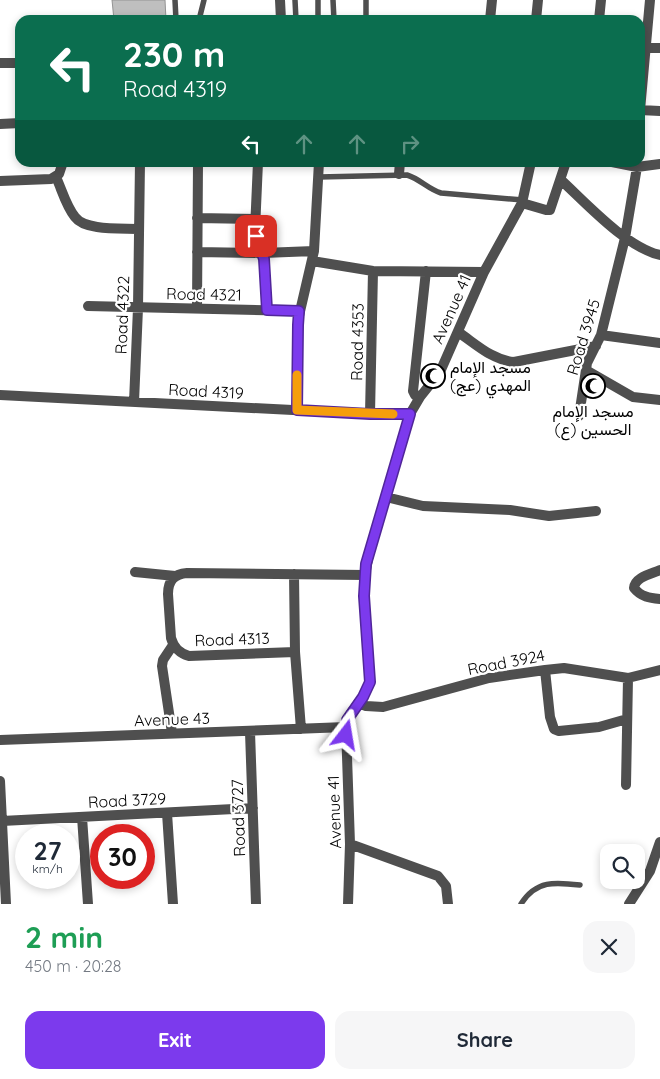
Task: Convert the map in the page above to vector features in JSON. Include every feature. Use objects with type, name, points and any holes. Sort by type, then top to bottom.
[{"type":"street","points":[[280,0],[282,15]]},
{"type":"street","points":[[490,15],[492,0]]},
{"type":"street","points":[[536,15],[538,0]]},
{"type":"street","points":[[600,15],[601,0]]},
{"type":"street","points":[[645,34],[650,0]]},
{"type":"street","points":[[645,47],[660,48]]},
{"type":"street","points":[[0,63],[15,63]]},
{"type":"street","points":[[645,110],[660,112]]},
{"type":"street","points":[[0,124],[15,123]]},
{"type":"street","points":[[645,166],[660,164]]},
{"type":"street","points":[[0,181],[46,180],[56,177],[62,167]]},
{"type":"street","name":"Road 4322","points":[[134,402],[138,308],[140,167]]},
{"type":"street","points":[[196,167],[197,309]]},
{"type":"street","points":[[258,167],[256,236],[263,253],[267,310]]},
{"type":"street","points":[[297,410],[299,311],[313,256],[320,167]]},
{"type":"street","points":[[399,174],[400,167]]},
{"type":"street","name":"Avenue 41","points":[[348,904],[350,844],[346,727],[351,713],[367,690],[370,674],[364,596],[365,575],[410,414],[420,396],[440,372],[484,272],[522,202],[530,167]]},
{"type":"street","points":[[522,202],[550,210],[565,167]]},
{"type":"street","name":"Road 3945","points":[[579,416],[589,356],[601,335],[625,238],[637,167]]},
{"type":"street","points":[[56,177],[74,216],[79,222],[93,226],[139,228]]},
{"type":"street","points":[[561,180],[625,238],[638,247],[660,255]]},
{"type":"street","points":[[197,218],[255,219]]},
{"type":"street","points":[[197,252],[313,256],[373,271],[484,272]]},
{"type":"street","name":"Road 4353","points":[[370,414],[373,271]]},
{"type":"street","points":[[420,396],[415,395],[413,391],[426,271]]},
{"type":"street","name":"Road 4321","points":[[88,306],[299,311]]},
{"type":"street","points":[[458,332],[488,353],[505,361],[523,360],[596,346]]},
{"type":"street","points":[[601,335],[640,342],[660,343]]},
{"type":"street","points":[[586,370],[633,397],[660,400]]},
{"type":"street","name":"Road 4319","points":[[0,395],[370,414],[410,414]]},
{"type":"street","points":[[386,497],[422,506],[502,509],[549,516],[596,511]]},
{"type":"street","points":[[660,570],[637,580],[634,588],[638,594],[660,599]]},
{"type":"street","points":[[135,572],[175,576],[181,573],[365,575]]},
{"type":"street","points":[[294,574],[295,652],[301,730]]},
{"type":"street","name":"Road 4313","points":[[175,576],[168,587],[171,638],[177,650],[189,656],[295,652]]},
{"type":"street","name":"Road 4313","points":[[172,733],[162,666],[163,660],[173,644]]},
{"type":"street","name":"Road 3924","points":[[358,703],[366,706],[383,707],[489,678],[545,670],[564,668],[628,678],[660,670]]},
{"type":"street","points":[[545,670],[550,717],[554,729],[559,731],[599,727],[628,720]]},
{"type":"street","points":[[626,785],[628,678]]},
{"type":"street","name":"Avenue 43","points":[[0,740],[346,727]]},
{"type":"street","name":"Road 3727","points":[[250,732],[256,904]]},
{"type":"street","points":[[0,781],[6,904]]},
{"type":"street","name":"Road 3729","points":[[2,821],[253,808]]},
{"type":"street","points":[[167,812],[173,904]]},
{"type":"street","points":[[82,817],[88,904]]},
{"type":"street","points":[[629,904],[650,871],[660,842]]},
{"type":"street","points":[[350,844],[438,876],[446,886],[448,904]]},
{"type":"lane","points":[[174,0],[176,15]]},
{"type":"lane","points":[[200,15],[204,0]]},
{"type":"lane","points":[[295,0],[296,15]]},
{"type":"lane","points":[[318,0],[318,15]]},
{"type":"lane","points":[[332,0],[334,15]]},
{"type":"lane","points":[[366,0],[366,15]]},
{"type":"lane","points":[[319,177],[399,174],[414,177],[441,192],[522,202]]},
{"type":"lane","points":[[521,904],[528,893],[546,884],[580,886]]},
{"type":"building","points":[[112,0],[165,0],[166,15],[114,15]]},
{"type":"slow traffic","points":[[297,375],[297,410],[393,414]]},
{"type":"place","name":"مسجد الإمام المهدي (عج)","points":[[433,376]]},
{"type":"place","name":"مسجد الإمام الحسين (ع)","points":[[593,386]]},
{"type":"route","points":[[256,236],[264,259],[267,310],[299,311],[297,410],[410,414],[366,564],[364,596],[370,682],[363,697],[347,720],[346,735]]}]
